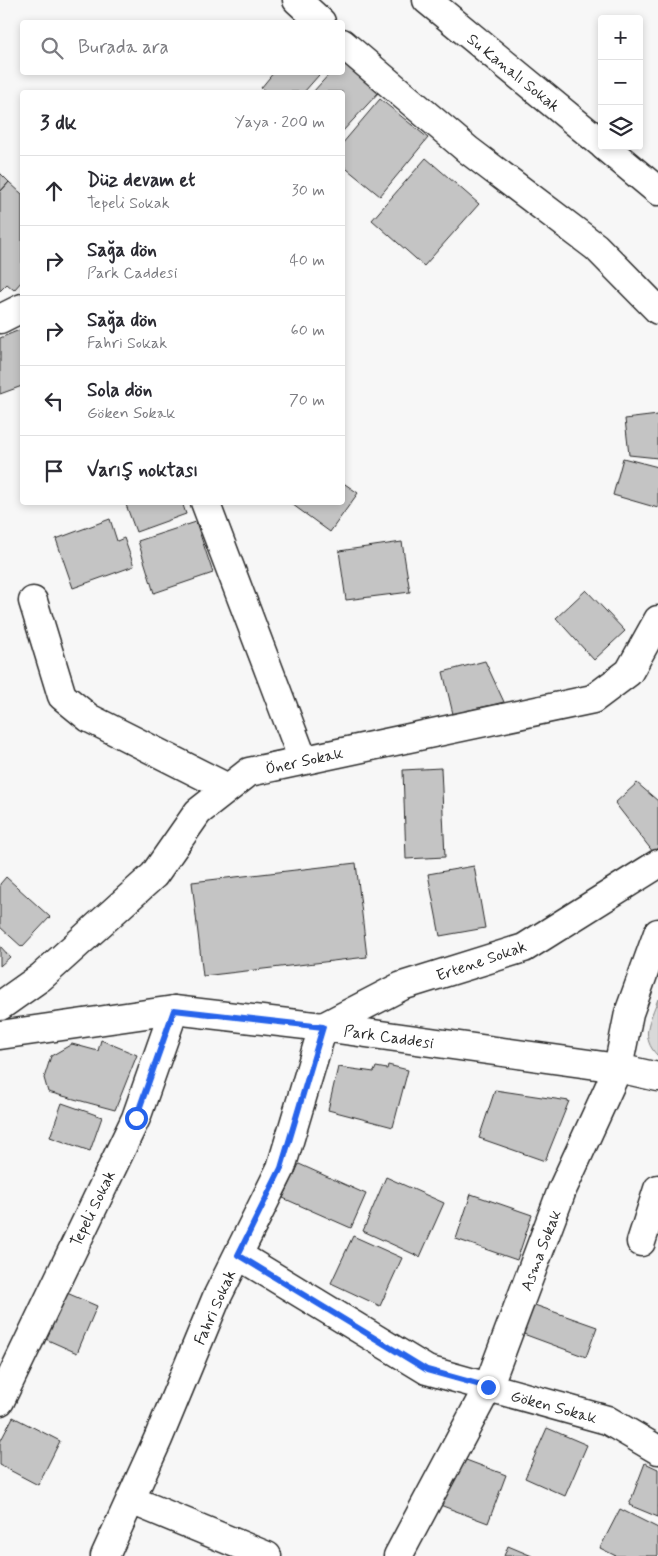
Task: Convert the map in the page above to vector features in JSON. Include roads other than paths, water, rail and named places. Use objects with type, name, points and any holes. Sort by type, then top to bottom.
[{"type":"street","points":[[297,0],[319,20]]},
{"type":"street","name":"Su Kanalı Sokak","points":[[427,0],[598,141]]},
{"type":"street","points":[[345,46],[468,150],[596,247],[658,310]]},
{"type":"street","name":"Su Kanalı Sokak","points":[[609,150],[658,191]]},
{"type":"street","points":[[0,319],[20,309]]},
{"type":"street","points":[[206,505],[303,760]]},
{"type":"street","points":[[33,601],[62,696],[90,718],[228,788]]},
{"type":"street","name":"Öner Sokak","points":[[0,1006],[41,977],[154,875],[198,812],[249,772],[593,699],[628,672],[658,620]]},
{"type":"street","name":"Ertene Sokak","points":[[323,1027],[402,986],[524,948],[658,864]]},
{"type":"street","name":"Asma Sokak","points":[[398,1556],[488,1387],[562,1190],[618,1068],[629,1013],[658,933]]},
{"type":"street","name":"Park Caddesi","points":[[0,1035],[174,1010],[323,1027],[618,1068],[658,1077]]},
{"type":"street","name":"Tepeli Sokak","points":[[0,1401],[136,1118],[174,1010]]},
{"type":"street","name":"Fahri Sokak","points":[[105,1556],[131,1500],[216,1299],[281,1168],[323,1027]]},
{"type":"street","points":[[641,1242],[658,1189]]},
{"type":"street","name":"Göken Sokak","points":[[238,1255],[427,1370],[607,1420],[658,1450]]},
{"type":"street","points":[[131,1500],[267,1556]]}]
